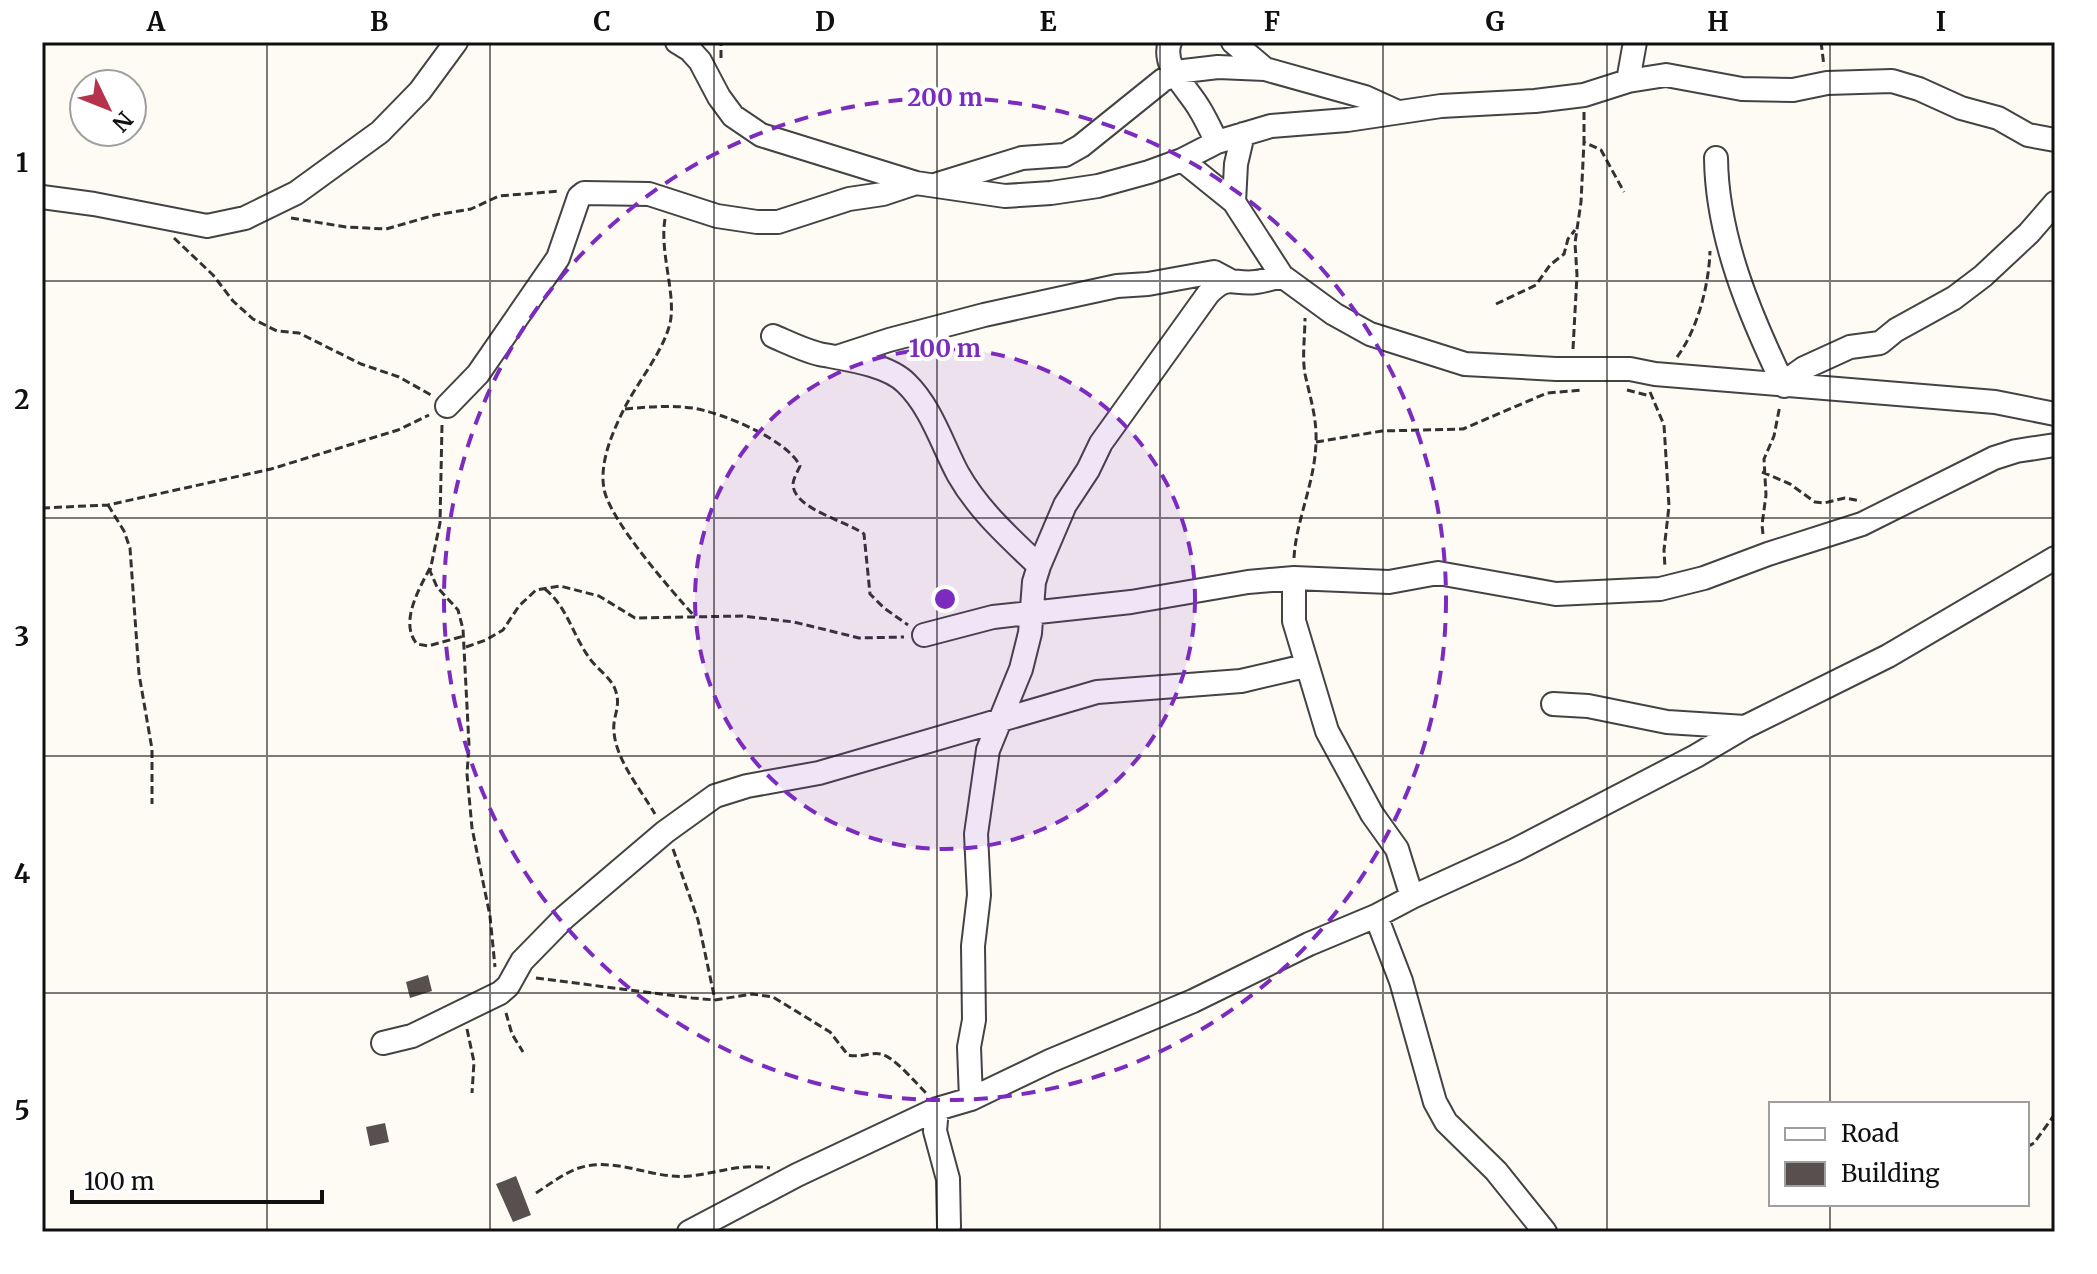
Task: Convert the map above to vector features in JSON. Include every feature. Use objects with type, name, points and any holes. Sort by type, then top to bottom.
[{"type":"street","points":[[42,197],[207,226],[245,218],[296,193],[380,132],[420,91],[456,42]]},
{"type":"street","points":[[677,42],[700,61],[733,116],[761,135],[926,184],[1005,196],[1098,186],[1182,160],[1217,142],[1285,124],[1584,95],[1628,81],[1666,75],[1742,89],[1793,90],[1827,83],[1892,81],[1961,108],[1998,118],[2028,135],[2055,140]]},
{"type":"street","points":[[1170,42],[1167,49],[1172,69],[1200,109],[1217,142]]},
{"type":"street","points":[[1233,42],[1265,69]]},
{"type":"street","points":[[1628,81],[1635,42]]},
{"type":"street","points":[[447,406],[478,374],[558,258],[579,197],[597,192],[640,193],[737,221],[778,222],[866,195],[926,184],[1022,158],[1065,155],[1081,146],[1163,80],[1184,71],[1218,67],[1265,69],[1365,97],[1398,112]]},
{"type":"street","points":[[1285,124],[1335,90]]},
{"type":"street","points":[[1234,202],[1236,164],[1243,134]]},
{"type":"street","points":[[1716,158],[1723,227],[1746,302],[1784,386]]},
{"type":"street","points":[[1182,160],[1234,202],[1288,281],[1370,334],[1465,364],[1630,369],[1652,385],[1784,386],[1995,402],[2055,414]]},
{"type":"street","points":[[1784,386],[1804,368],[1850,347],[1880,343],[1896,330],[1954,298],[2029,233],[2055,203]]},
{"type":"street","points":[[840,356],[984,315],[1117,286],[1148,284],[1214,272],[1229,280],[1253,283],[1288,281]]},
{"type":"street","points":[[971,1099],[969,1047],[974,1020],[973,946],[979,895],[976,834],[988,750],[1021,669],[1030,633],[1034,582],[1039,566],[1065,505],[1101,443],[1208,294],[1217,284],[1229,280]]},
{"type":"street","points":[[773,336],[818,353],[840,356],[881,369],[905,381],[927,411],[958,474],[983,512],[1039,566]]},
{"type":"street","points":[[924,635],[993,617],[1131,602],[1248,582],[1294,578],[1389,582],[1438,573],[1457,574],[1529,590],[1575,594],[1637,591],[1674,585],[1852,528],[1891,512],[1994,458],[2055,445]]},
{"type":"street","points":[[689,1232],[797,1175],[937,1109],[971,1099],[1050,1061],[1193,1001],[1515,850],[1696,756],[1745,727],[1888,656],[2055,558]]},
{"type":"street","points":[[1294,578],[1294,621],[1327,731],[1372,814],[1397,849],[1412,897]]},
{"type":"street","points":[[383,1043],[412,1036],[504,989],[513,972],[537,944],[665,832],[706,801],[731,790],[819,773],[1097,692],[1215,684],[1284,673],[1305,666]]},
{"type":"street","points":[[1553,704],[1588,706],[1667,722],[1745,727]]},
{"type":"street","points":[[1376,916],[1401,981],[1435,1102],[1446,1122],[1496,1171],[1545,1232]]},
{"type":"street","points":[[937,1109],[935,1131],[948,1179],[949,1227]]},
{"type":"path","points":[[1572,368],[1584,95]]},
{"type":"path","points":[[1584,142],[1601,150],[1624,192]]},
{"type":"path","points":[[287,217],[376,230],[471,209],[499,196],[560,191],[579,197]]},
{"type":"path","points":[[668,201],[664,230],[672,305],[670,326],[625,409],[608,450],[604,488],[609,503],[650,564],[695,617]]},
{"type":"path","points":[[159,218],[186,251],[253,319],[277,331],[299,333],[361,364],[399,377],[447,406]]},
{"type":"path","points":[[1496,304],[1536,285],[1550,265],[1564,254],[1568,239],[1576,227]]},
{"type":"path","points":[[1627,390],[1652,385],[1685,346],[1706,285],[1710,251],[1716,233],[1723,227]]},
{"type":"path","points":[[1288,281],[1305,316],[1304,370],[1315,414],[1316,442],[1312,484],[1295,540],[1294,578]]},
{"type":"path","points":[[1652,385],[1664,425],[1669,506],[1663,557],[1674,585]]},
{"type":"path","points":[[1768,554],[1762,525],[1766,495],[1762,472],[1774,436],[1784,386]]},
{"type":"path","points":[[1316,442],[1382,431],[1463,429],[1547,393],[1590,389]]},
{"type":"path","points":[[42,508],[108,505],[293,463],[398,430],[447,406]]},
{"type":"path","points":[[447,406],[442,422],[440,523],[430,568],[409,621],[411,637],[417,644],[428,646],[464,636]]},
{"type":"path","points":[[625,409],[666,406],[696,409],[741,422],[793,454],[800,466],[793,483],[794,489],[808,506],[864,534],[867,578],[874,600],[924,635]]},
{"type":"path","points":[[1762,472],[1790,484],[1815,502],[1845,498],[1891,512]]},
{"type":"path","points":[[108,505],[124,531],[130,548],[139,674],[152,749],[152,804]]},
{"type":"path","points":[[430,568],[433,581],[458,610],[464,636],[469,745],[467,774],[472,828],[489,906],[495,974],[504,989],[512,1034],[523,1052]]},
{"type":"path","points":[[465,648],[503,630],[528,596],[544,587],[560,586],[599,596],[635,618],[742,616],[784,621],[859,638],[924,635]]},
{"type":"path","points":[[544,587],[563,608],[588,657],[615,688],[619,711],[613,727],[614,735],[624,760],[665,832],[689,890],[715,1000]]},
{"type":"path","points":[[504,989],[519,979],[535,978],[715,1000],[765,995],[783,1001],[830,1032],[848,1055],[887,1057],[926,1093],[937,1109]]},
{"type":"path","points":[[461,1010],[474,1062],[472,1093]]},
{"type":"path","points":[[2029,1146],[2055,1114]]},
{"type":"path","points":[[536,1193],[568,1174],[593,1166],[610,1165],[654,1175],[689,1177],[756,1165],[797,1175]]},
{"type":"building","points":[[428,975],[432,991],[410,998],[406,982]]},
{"type":"building","points":[[385,1123],[389,1142],[370,1146],[366,1127]]},
{"type":"building","points":[[516,1176],[531,1215],[513,1222],[496,1184]]}]
